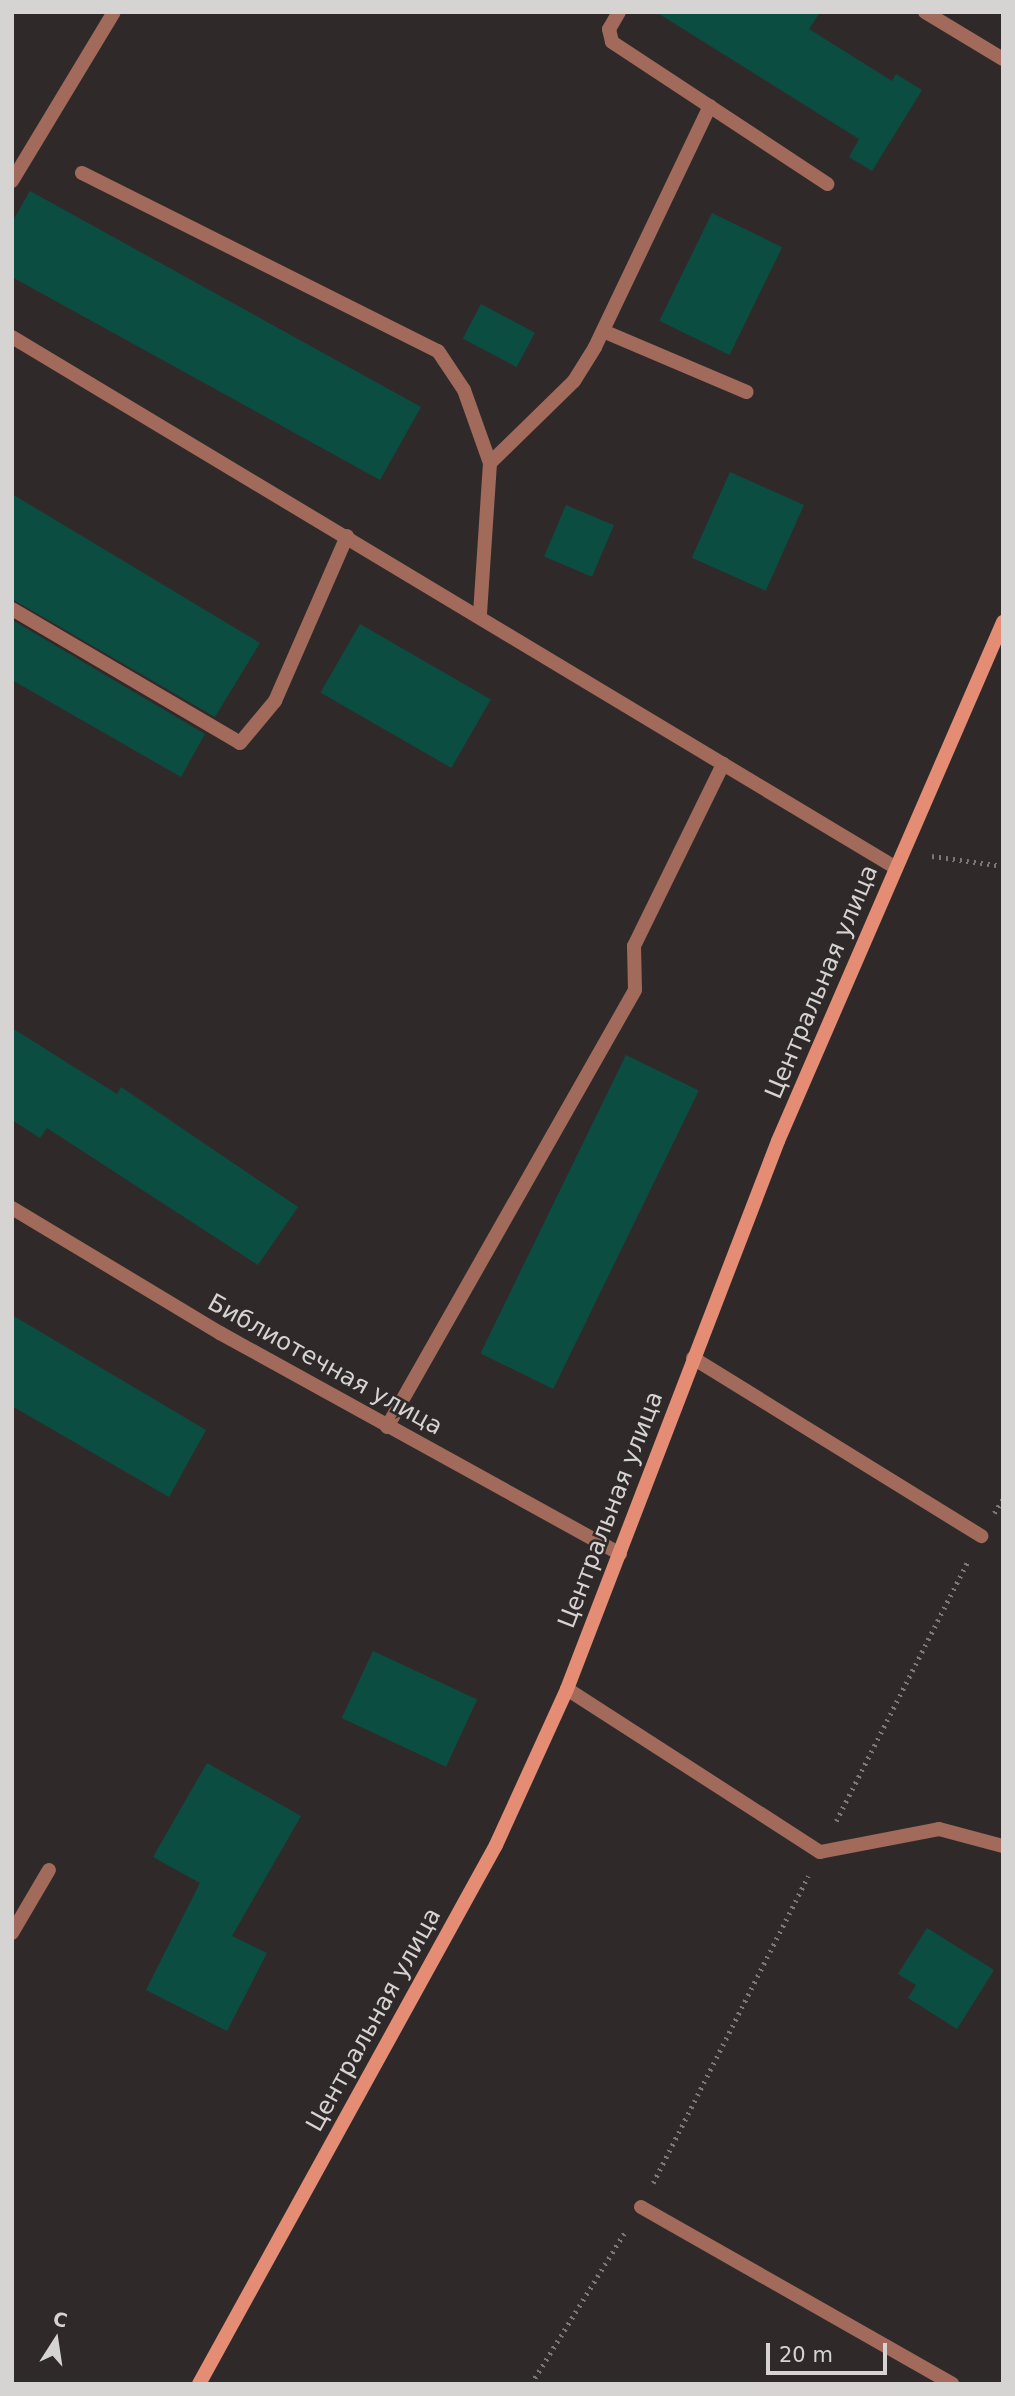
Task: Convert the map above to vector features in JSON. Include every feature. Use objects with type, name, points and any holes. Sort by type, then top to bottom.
[{"type":"main road","name":"Центральная улица","points":[[199,2384],[489,1857],[567,1689],[693,1358],[896,868],[1003,622]]},
{"type":"street","points":[[12,181],[114,12]]},
{"type":"street","points":[[619,12],[610,29],[612,42],[827,184]]},
{"type":"street","points":[[925,12],[1003,59]]},
{"type":"street","points":[[490,463],[574,381],[603,331],[709,106]]},
{"type":"street","points":[[82,173],[438,351],[464,390],[490,463],[480,614]]},
{"type":"street","points":[[603,331],[747,392]]},
{"type":"street","points":[[12,337],[480,614],[896,868]]},
{"type":"street","points":[[12,609],[240,743],[275,701],[347,536]]},
{"type":"street","points":[[387,1427],[635,990],[634,946],[723,764]]},
{"type":"street","name":"Библиотечная улица","points":[[12,1208],[387,1427],[620,1554]]},
{"type":"street","points":[[693,1358],[981,1536]]},
{"type":"street","points":[[567,1689],[820,1852],[939,1829],[1003,1846]]},
{"type":"street","points":[[12,1933],[49,1870]]},
{"type":"street","points":[[641,2207],[952,2384]]},
{"type":"path","points":[[531,2384],[641,2207],[981,1536],[1003,1499]]},
{"type":"building","points":[[656,12],[820,12],[809,29],[892,81],[896,74],[922,90],[872,171],[849,157],[859,139]]},
{"type":"building","points":[[30,191],[421,407],[380,480],[12,277],[12,222]]},
{"type":"building","points":[[712,213],[782,247],[730,355],[659,321]]},
{"type":"building","points":[[481,304],[535,333],[517,367],[463,338]]},
{"type":"building","points":[[730,472],[804,505],[766,591],[692,558]]},
{"type":"building","points":[[12,494],[260,643],[215,717],[12,599]]},
{"type":"building","points":[[566,505],[614,525],[592,577],[544,557]]},
{"type":"building","points":[[12,620],[205,734],[181,777],[12,680]]},
{"type":"building","points":[[360,624],[491,700],[451,768],[320,692]]},
{"type":"building","points":[[12,1028],[117,1094],[121,1087],[298,1207],[258,1265],[47,1128],[40,1138],[12,1120]]},
{"type":"building","points":[[626,1055],[699,1091],[553,1389],[480,1353]]},
{"type":"building","points":[[12,1315],[206,1430],[169,1497],[12,1406]]},
{"type":"building","points":[[373,1651],[477,1700],[446,1767],[342,1718]]},
{"type":"building","points":[[207,1763],[301,1816],[232,1936],[267,1953],[227,2031],[146,1990],[200,1883],[153,1857]]},
{"type":"building","points":[[927,1928],[994,1970],[957,2029],[908,1998],[916,1985],[898,1974]]}]
